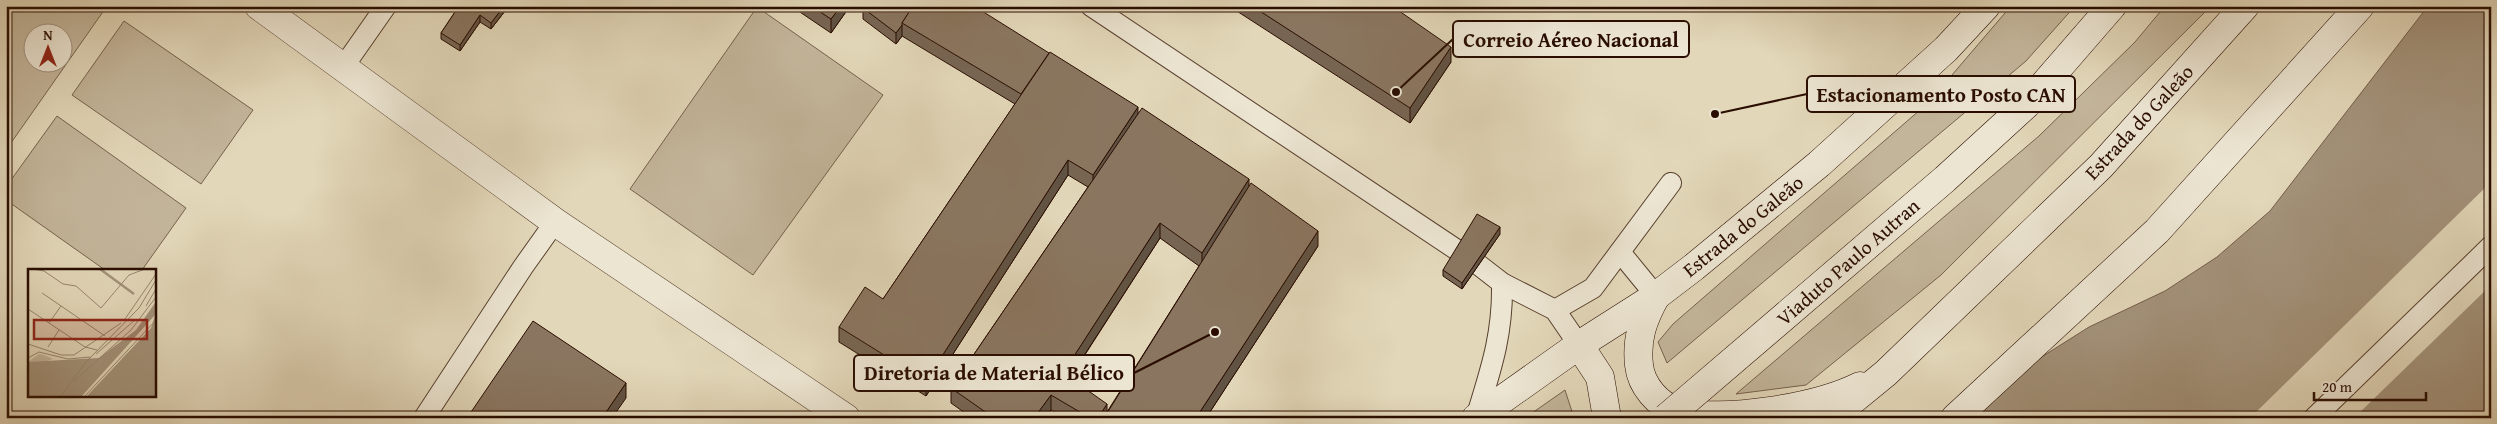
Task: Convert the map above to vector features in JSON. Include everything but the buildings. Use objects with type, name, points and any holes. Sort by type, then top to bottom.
[{"type":"street","points":[[259,6],[344,66],[555,222],[846,418]]},
{"type":"street","name":"Estrada do Galeão","points":[[1476,418],[1579,345],[1656,296],[1820,164],[1946,49],[1986,6]]},
{"type":"street","name":"Viaduto Paulo Autran","points":[[1666,418],[1945,179],[2027,104],[2112,6]]},
{"type":"street","name":"Estrada do Galeão","points":[[1831,418],[1886,373],[2101,166],[2245,6]]},
{"type":"street","points":[[1955,418],[2157,231],[2360,6]]},
{"type":"street","points":[[1656,296],[1645,315],[1639,334],[1639,372],[1649,390],[1661,404],[1677,411],[1700,415],[1729,415],[1784,408],[1852,390],[1886,373]]},
{"type":"street","points":[[1579,345],[1600,377],[1607,418]]},
{"type":"lane","points":[[344,66],[386,6]]},
{"type":"lane","points":[[1091,6],[1475,262],[1502,283],[1555,310],[1579,345]]},
{"type":"lane","points":[[1555,310],[1593,288],[1671,183]]},
{"type":"lane","points":[[424,418],[523,266],[555,222]]},
{"type":"lane","points":[[1620,252],[1656,296]]},
{"type":"lane","points":[[2314,418],[2485,252]]},
{"type":"lane","points":[[1476,418],[1496,354],[1503,316],[1502,283]]},
{"type":"shaded area","points":[[6,6],[107,6],[72,56],[72,22],[22,22],[22,72],[61,72],[6,150]]},
{"type":"shaded area","points":[[2011,6],[2075,6],[2026,61],[1667,363],[1658,342],[1673,324],[1928,103]]},
{"type":"shaded area","points":[[2165,6],[2211,6],[1941,275],[1806,385],[1736,394],[2039,136],[2135,42]]},
{"type":"shaded area","points":[[2428,6],[2491,6],[2491,418],[1972,418],[2040,358],[2089,327],[2165,291],[2217,257],[2270,211]]},
{"type":"shaded area","points":[[757,7],[883,95],[753,275],[630,189]]},
{"type":"shaded area","points":[[124,21],[253,110],[201,184],[72,95]]},
{"type":"shaded area","points":[[57,116],[186,208],[143,269],[104,269],[6,200],[6,187]]},
{"type":"shaded area","points":[[1565,390],[1574,418],[1525,418]]},
{"type":"pier","points":[[2491,182],[2491,285],[2354,418],[2250,418]]},
{"type":"place","name":"Correio Aéreo Nacional","points":[[1396,92]]},
{"type":"place","name":"Estacionamento Posto CAN","points":[[1715,114]]},
{"type":"place","name":"Diretoria de Material Bélico","points":[[1215,332]]}]
